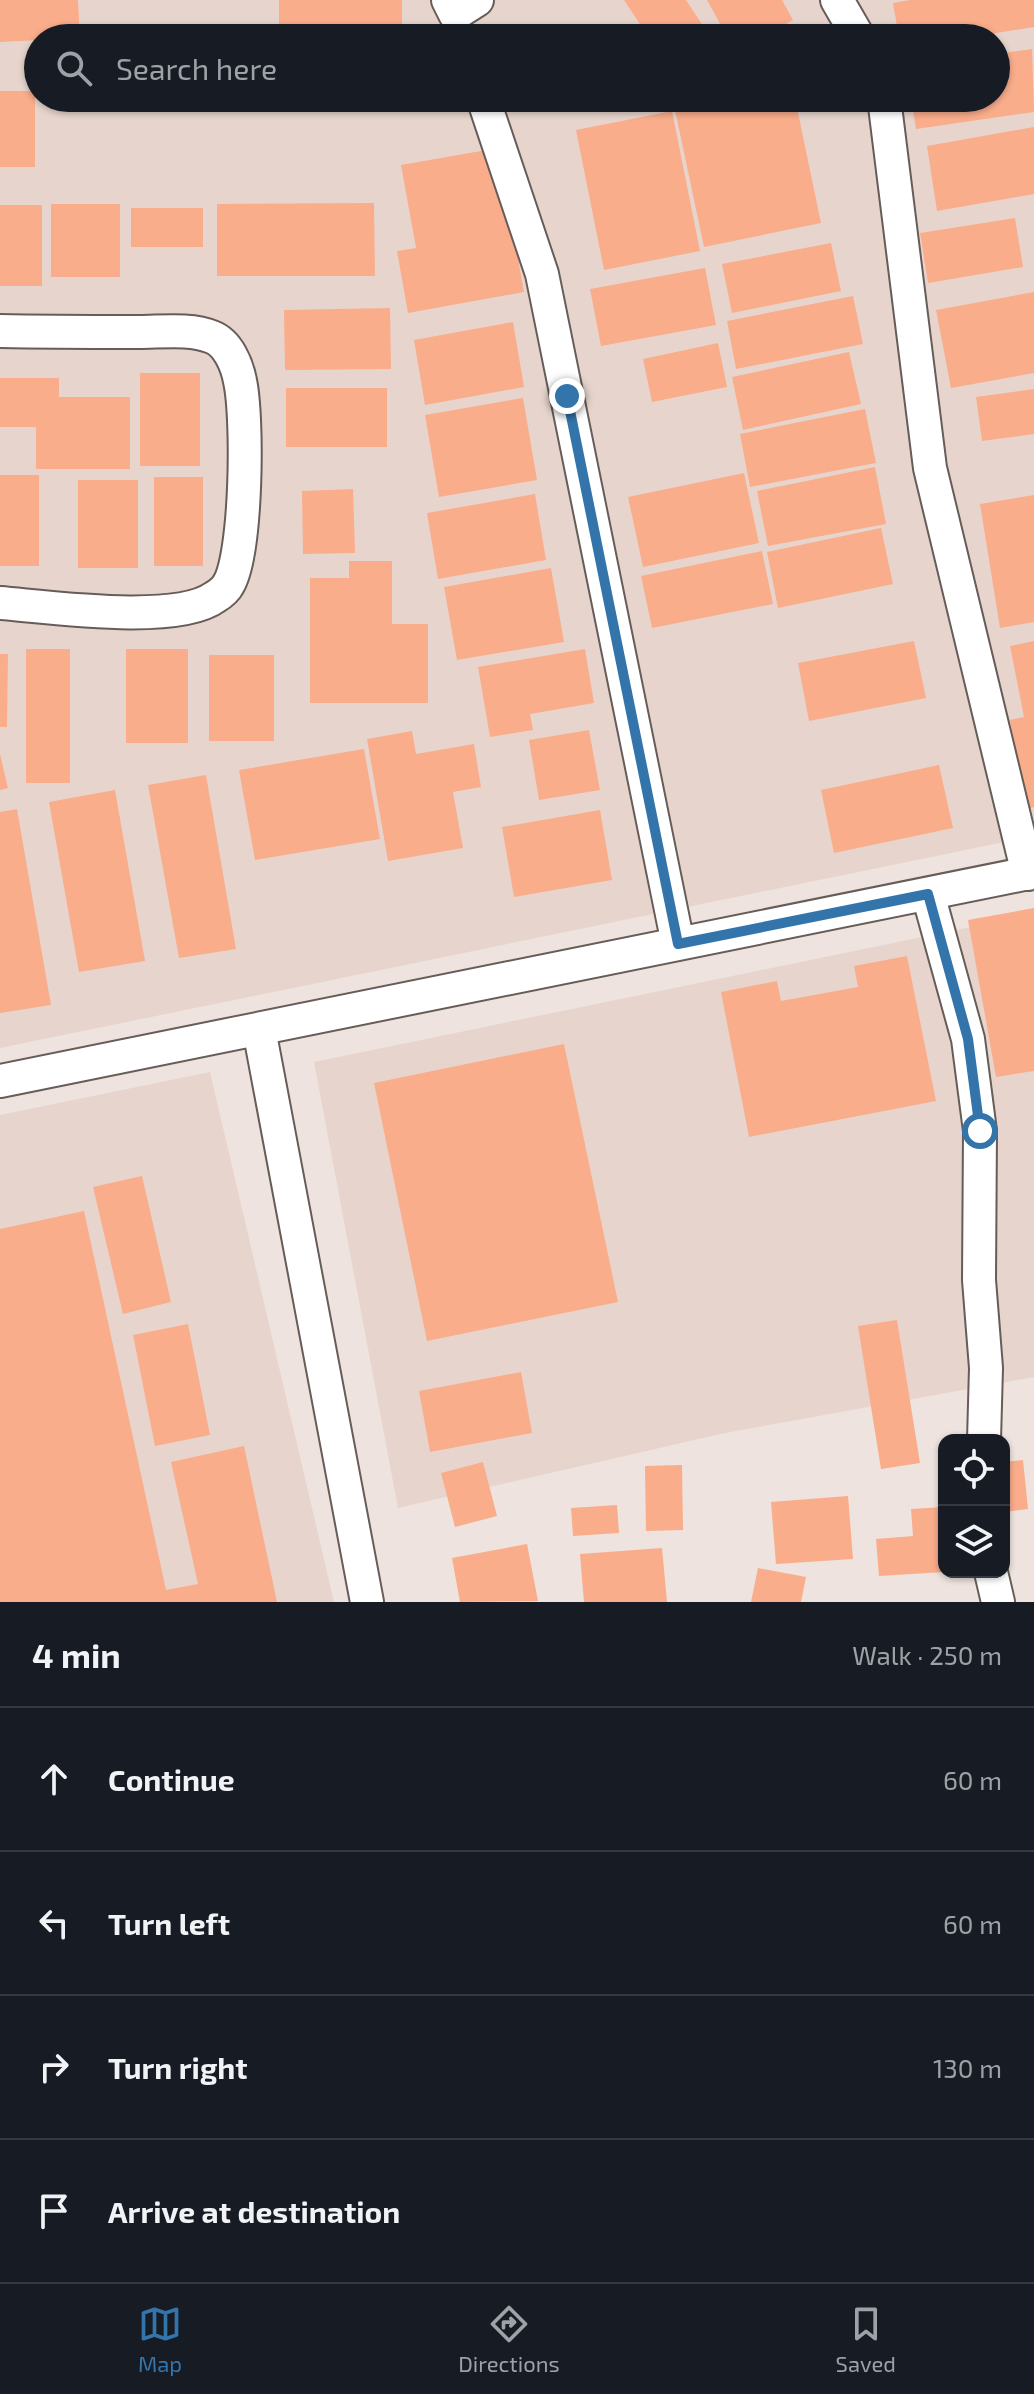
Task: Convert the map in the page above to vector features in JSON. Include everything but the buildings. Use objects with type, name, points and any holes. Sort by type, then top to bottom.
[{"type":"street","points":[[837,0],[851,24]]},
{"type":"street","points":[[488,112],[542,274],[678,944]]},
{"type":"street","points":[[0,1081],[1031,873],[930,468],[886,112]]},
{"type":"street","points":[[0,331],[181,332],[213,337],[230,353],[240,381],[244,432],[236,566],[228,586],[213,600],[182,609],[134,613],[0,603]]},
{"type":"street","points":[[928,894],[968,1039],[980,1131],[979,1280],[986,1368],[984,1434]]},
{"type":"street","points":[[259,1029],[367,1602]]},
{"type":"street","points":[[992,1578],[998,1602]]},
{"type":"shaded area","points":[[0,0],[1034,0],[1034,836],[0,1048]]},
{"type":"shaded area","points":[[1034,914],[1034,1377],[725,1433],[398,1508],[314,1062]]},
{"type":"shaded area","points":[[210,1072],[334,1602],[0,1602],[0,1115]]},
{"type":"route","points":[[567,396],[678,944],[928,894],[968,1039],[980,1131]]}]
